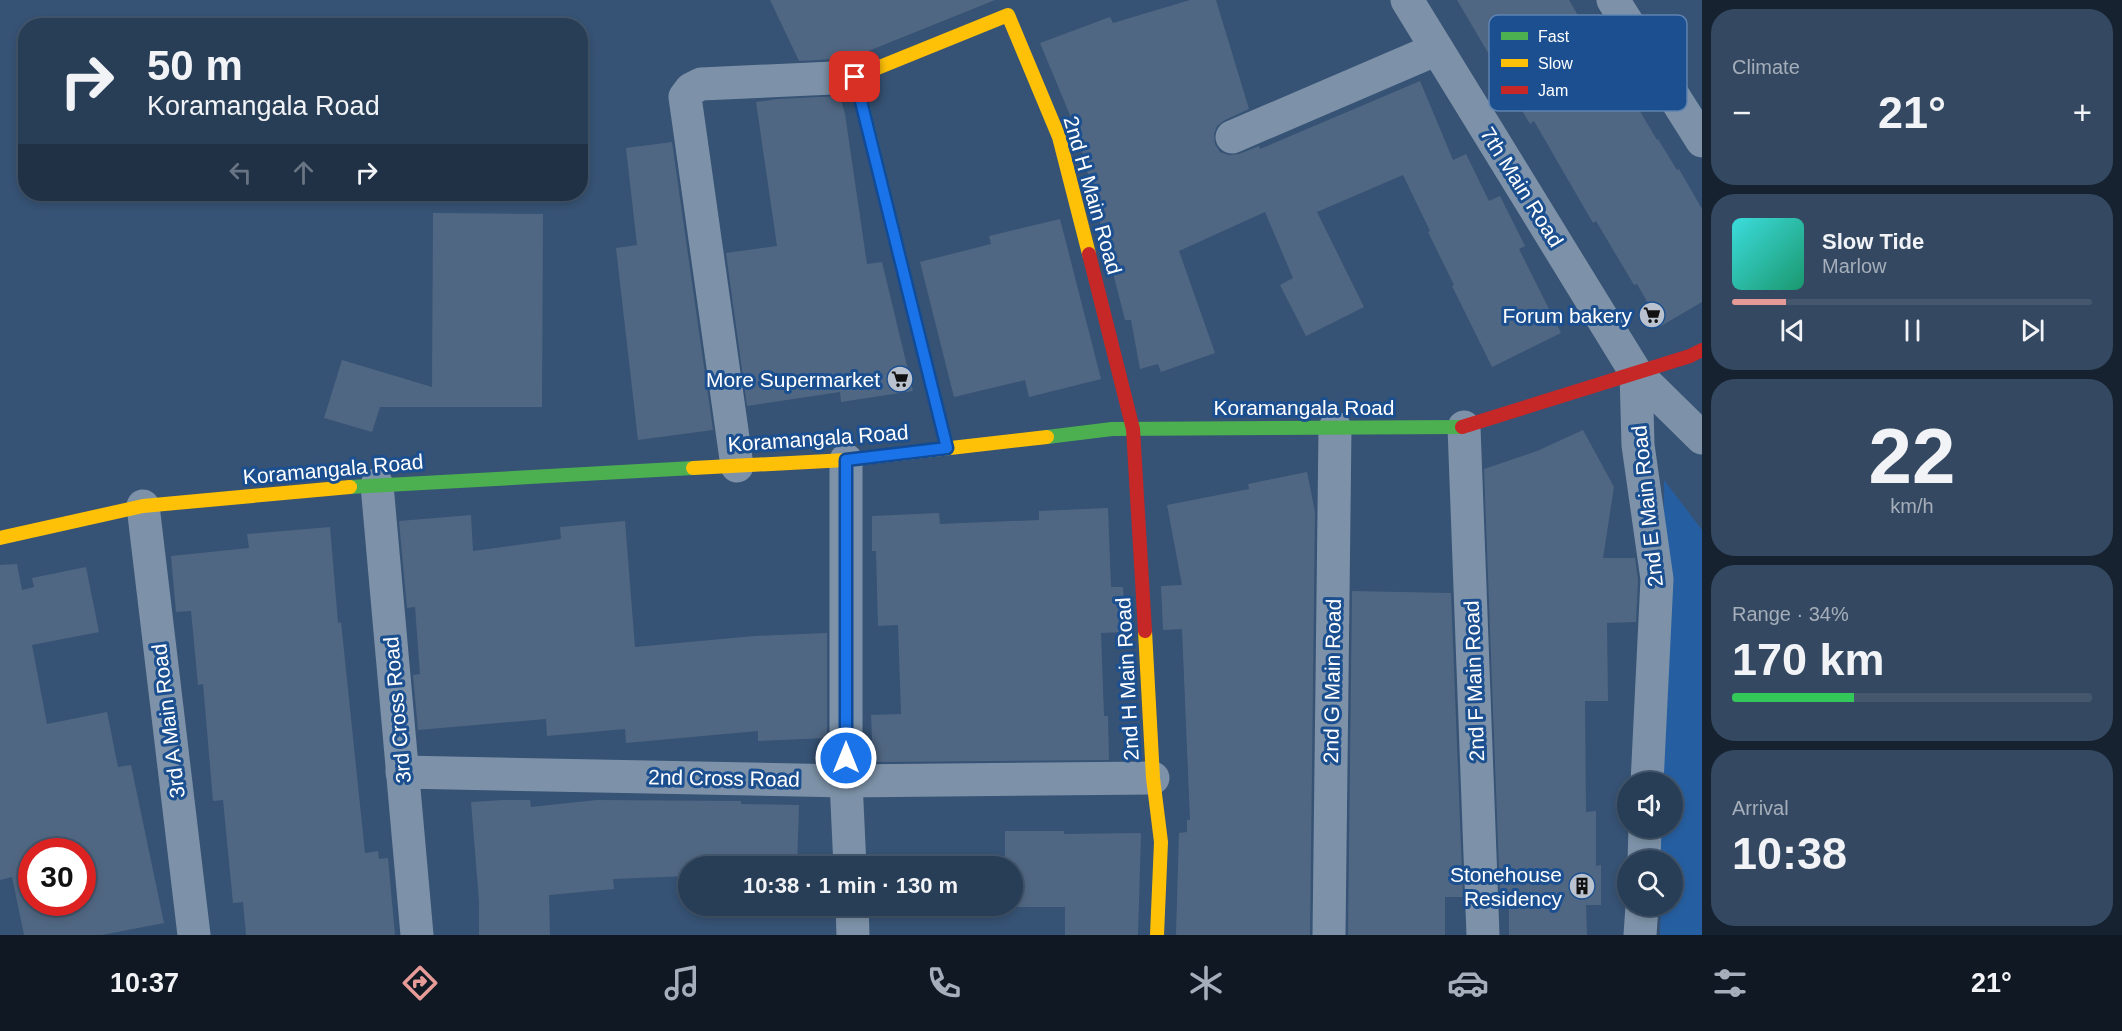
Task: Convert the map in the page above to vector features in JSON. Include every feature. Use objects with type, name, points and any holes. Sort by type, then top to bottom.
[{"type":"street","name":"7th Main Road","points":[[1407,0],[1636,373],[1702,438]]},
{"type":"street","points":[[1613,0],[1622,15]]},
{"type":"street","name":"2nd H Main Road","points":[[855,77],[1006,8],[1059,136],[1133,429],[1153,778],[1161,842],[1157,935]]},
{"type":"street","points":[[1232,137],[1437,49]]},
{"type":"street","points":[[737,466],[685,97],[691,89],[701,84],[855,77],[947,448]]},
{"type":"street","points":[[1683,111],[1702,141]]},
{"type":"street","name":"Koramangala Road","points":[[0,538],[143,506],[377,485],[846,460],[1112,429],[1464,427],[1690,356],[1702,350]]},
{"type":"street","name":"2nd E Main Road","points":[[1636,373],[1638,445],[1657,579],[1648,772]]},
{"type":"street","name":"2nd F Main Road","points":[[1464,427],[1483,935]]},
{"type":"street","name":"2nd G Main Road","points":[[1329,935],[1335,428]]},
{"type":"street","points":[[846,460],[846,781],[849,856]]},
{"type":"street","name":"3rd Cross Road","points":[[377,485],[417,935]]},
{"type":"street","name":"3rd A Main Road","points":[[143,506],[194,935]]},
{"type":"street","name":"2nd Cross Road","points":[[402,772],[846,781],[1153,778]]},
{"type":"street","points":[[853,916],[854,935]]},
{"type":"street","points":[[1640,935],[1641,916]]},
{"type":"shaded area","points":[[1664,480],[1702,530],[1702,935],[1660,935],[1661,916],[1683,916],[1683,850],[1661,850],[1661,838],[1683,838],[1683,772],[1662,772]]},
{"type":"building","points":[[770,0],[995,0],[851,58],[799,61]]},
{"type":"building","points":[[1190,0],[1216,0],[1249,109],[1217,126],[1214,134],[1215,144],[1220,152],[1229,155],[1239,154],[1259,146],[1260,149],[1420,81],[1453,160],[1466,154],[1489,201],[1500,196],[1525,246],[1519,249],[1561,333],[1492,367],[1452,286],[1454,285],[1403,175],[1317,212],[1364,307],[1306,336],[1280,285],[1293,278],[1265,212],[1179,251],[1215,353],[1161,372],[1158,364],[1140,369],[1131,320],[1125,320],[1097,210],[1099,209],[1077,132],[1040,43],[1110,17],[1113,23]]},
{"type":"building","points":[[1457,0],[1569,0],[1578,15],[1489,15],[1489,54]]},
{"type":"building","points":[[840,96],[845,114],[867,264],[882,262],[913,391],[841,402],[840,392],[747,406],[726,253],[777,246],[756,102]]},
{"type":"building","points":[[1522,111],[1640,111],[1677,170],[1679,169],[1702,209],[1702,302],[1661,326],[1596,221],[1593,223],[1534,121],[1530,124]]},
{"type":"building","points":[[672,142],[713,430],[638,440],[616,248],[637,245],[626,148]]},
{"type":"building","points":[[433,213],[543,214],[542,407],[380,407],[372,432],[324,418],[342,360],[432,387]]},
{"type":"building","points":[[1060,219],[1101,379],[1029,397],[1025,380],[954,397],[920,262],[991,244],[989,236]]},
{"type":"building","points":[[1583,430],[1614,487],[1603,558],[1635,558],[1638,580],[1636,622],[1607,623],[1608,701],[1585,701],[1586,812],[1596,811],[1596,866],[1601,865],[1601,905],[1586,905],[1587,935],[1509,935],[1509,896],[1500,896],[1484,469],[1537,451]]},
{"type":"building","points":[[1307,472],[1315,512],[1310,935],[1176,935],[1179,833],[1187,832],[1187,820],[1190,820],[1182,629],[1163,630],[1161,586],[1182,585],[1167,505],[1249,489],[1248,484]]},
{"type":"building","points":[[1108,508],[1111,587],[1123,587],[1126,632],[1101,633],[1104,716],[1108,716],[1109,760],[873,762],[871,715],[901,714],[898,625],[878,626],[876,551],[872,551],[872,516],[939,513],[940,524],[1039,520],[1039,511]]},
{"type":"building","points":[[471,515],[473,551],[561,539],[560,527],[625,521],[635,647],[754,636],[827,633],[827,738],[758,741],[758,731],[626,743],[625,729],[547,736],[546,719],[418,730],[413,675],[420,674],[415,607],[407,608],[399,521]]},
{"type":"building","points":[[330,527],[338,623],[341,622],[365,853],[378,851],[379,859],[388,858],[395,935],[246,935],[243,902],[233,903],[223,800],[213,801],[203,684],[198,685],[191,611],[176,612],[171,556],[249,548],[247,534]]},
{"type":"building","points":[[17,564],[22,590],[34,587],[32,578],[86,567],[99,632],[32,645],[47,724],[107,712],[118,767],[131,765],[164,923],[102,935],[24,935],[20,916],[96,916],[96,838],[18,838],[18,906],[12,877],[0,880],[0,565]]},
{"type":"building","points":[[1352,591],[1451,593],[1463,897],[1445,897],[1445,935],[1348,935]]},
{"type":"building","points":[[530,800],[531,807],[597,800],[741,801],[741,804],[799,805],[797,856],[678,856],[678,876],[613,879],[614,889],[549,895],[550,935],[479,935],[479,901],[471,802]]},
{"type":"building","points":[[1005,831],[1064,831],[1064,834],[1141,833],[1138,935],[1065,935],[1065,907],[1023,907],[1023,856],[1005,856]]},
{"type":"traffic: fast","points":[[858,88],[947,448]]},
{"type":"traffic: fast","points":[[1047,437],[1112,429],[1462,427]]},
{"type":"traffic: fast","points":[[350,487],[693,468]]},
{"type":"traffic: slow","points":[[858,88],[855,77],[1008,15],[1059,137],[1089,254]]},
{"type":"traffic: slow","points":[[693,468],[846,460],[1047,437]]},
{"type":"traffic: slow","points":[[0,538],[143,506],[350,487]]},
{"type":"traffic: slow","points":[[1145,631],[1153,778],[1161,842],[1157,935]]},
{"type":"traffic: jam","points":[[1089,254],[1133,429],[1145,631]]},
{"type":"traffic: jam","points":[[1462,427],[1690,356],[1702,350]]},
{"type":"place","name":"Forum bakery","points":[[1652,315]]},
{"type":"place","name":"More Supermarket","points":[[900,379]]},
{"type":"place","name":"Stonehouse Residency","points":[[1582,886]]},
{"type":"route","points":[[846,758],[846,460],[947,448],[855,77]]}]
